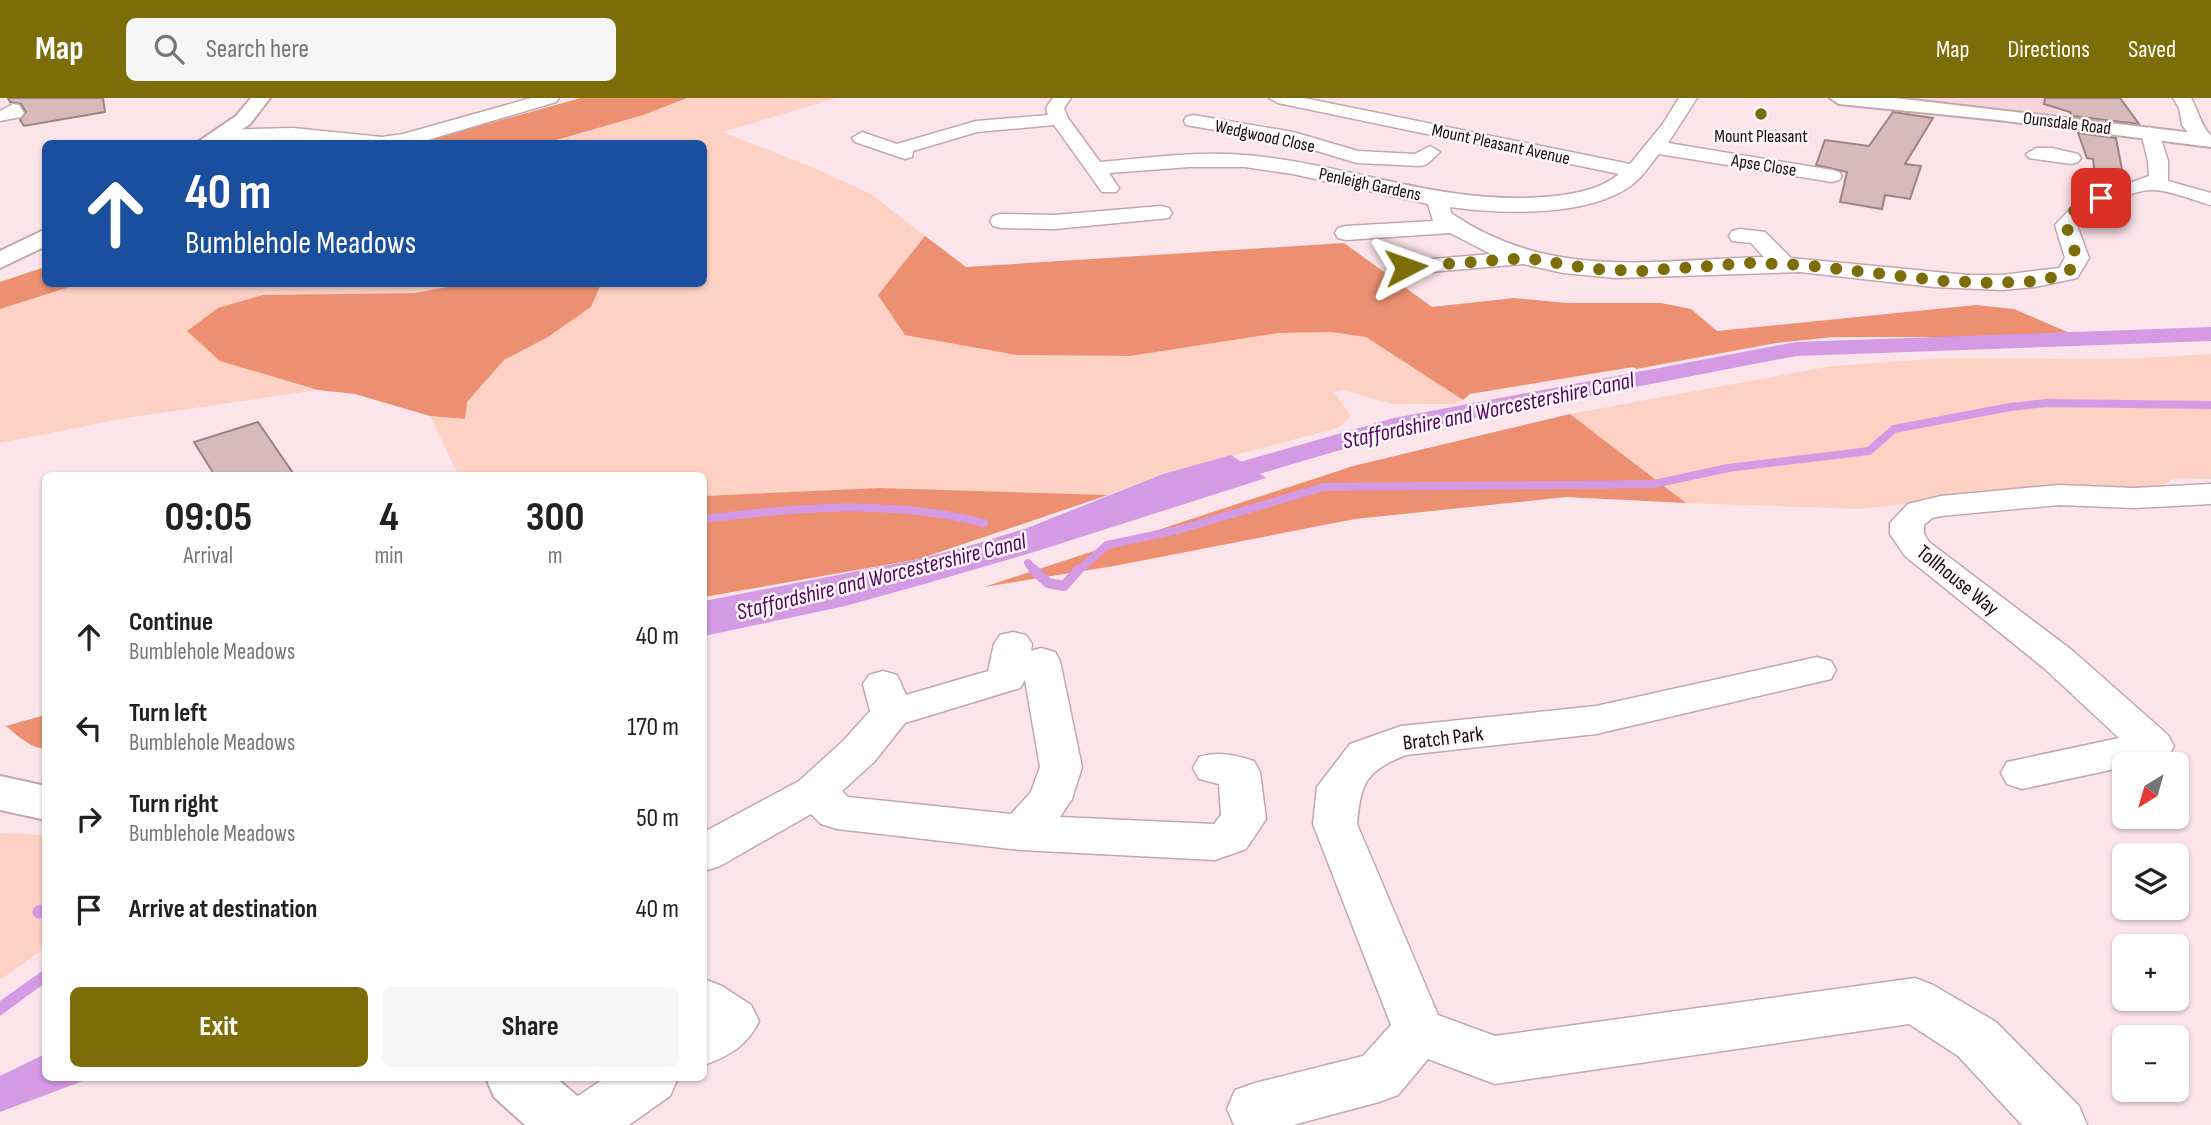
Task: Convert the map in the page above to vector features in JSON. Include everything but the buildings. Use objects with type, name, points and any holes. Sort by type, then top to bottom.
[{"type":"street","points":[[211,140],[243,120],[261,98]]},
{"type":"street","points":[[405,140],[550,98]]},
{"type":"street","points":[[1062,98],[1055,108],[1059,119],[1096,168],[1126,216]]},
{"type":"street","name":"Mount Pleasant Avenue","points":[[1278,98],[1635,171]]},
{"type":"street","points":[[1635,171],[1688,98]]},
{"type":"street","name":"Ounsdale Road","points":[[1839,98],[2207,141]]},
{"type":"street","points":[[2182,98],[2188,108],[2191,125],[2207,141]]},
{"type":"street","points":[[862,138],[901,151],[976,127],[1059,119]]},
{"type":"street","points":[[2045,120],[2053,155]]},
{"type":"street","name":"Wedgwood Close","points":[[1193,121],[1293,138],[1336,153],[1357,157],[1420,160],[1430,152]]},
{"type":"street","points":[[211,140],[293,134],[352,140]]},
{"type":"street","points":[[1438,199],[1441,216],[1453,226],[1494,248],[1527,258],[1592,269],[1641,271],[1750,263],[1784,264],[1944,281],[2039,281],[2068,273],[2077,258],[2066,225],[2074,211],[2101,198],[2159,179],[2158,161],[2150,134]]},
{"type":"street","name":"Apse Close","points":[[1654,147],[1833,173]]},
{"type":"street","name":"Wedgwood Close","points":[[1309,171],[1336,153]]},
{"type":"street","name":"Penleigh Gardens","points":[[1096,168],[1213,161],[1245,162],[1309,171],[1438,199],[1487,203],[1553,202],[1590,197],[1627,182],[1635,171]]},
{"type":"street","points":[[2150,183],[2211,199]]},
{"type":"street","points":[[1001,221],[1055,222],[1161,213]]},
{"type":"street","points":[[1346,233],[1453,226]]},
{"type":"street","points":[[1740,236],[1757,237],[1784,264]]},
{"type":"street","points":[[0,261],[42,238]]},
{"type":"street","points":[[1406,267],[1527,258]]},
{"type":"street","name":"Tollhouse Way","points":[[2022,774],[2153,746],[2060,660],[1917,549],[1907,534],[1908,523],[1920,511],[2059,495],[2134,498],[2211,494]]},
{"type":"street","points":[[707,851],[814,792],[859,751],[887,698],[1006,678],[1027,653],[1061,767],[1051,799],[1021,834]]},
{"type":"street","name":"Bratch Park","points":[[1419,1031],[1335,824],[1339,787],[1365,755],[1401,741],[1596,720],[1817,670]]},
{"type":"street","points":[[814,792],[837,812],[1021,834],[1215,842],[1230,837],[1244,819],[1239,772],[1214,768]]},
{"type":"street","points":[[0,793],[42,802]]},
{"type":"street","points":[[1255,1109],[1379,1077],[1419,1031],[1495,1060],[1916,1001],[1977,1039],[2059,1125]]},
{"type":"street","points":[[707,1004],[733,1021],[707,1039]]},
{"type":"street","points":[[517,1081],[567,1125]]},
{"type":"street","points":[[583,1125],[647,1081]]},
{"type":"shaded area","points":[[581,98],[836,98],[723,132],[871,194],[925,236],[878,295],[1017,355],[1130,356],[1278,333],[1331,332],[1366,337],[1463,400],[1455,404],[1393,404],[1342,390],[1334,392],[1351,416],[1338,428],[1163,474],[1108,495],[880,488],[707,496],[707,472],[457,472],[430,416],[464,419],[467,402],[504,360],[548,337],[590,307],[600,287],[707,287],[707,140],[432,140]]},
{"type":"shaded area","points":[[581,98],[687,98],[643,115],[556,140],[429,140]]},
{"type":"shaded area","points":[[1880,98],[2089,98],[2048,101],[2068,120]]},
{"type":"shaded area","points":[[925,236],[966,267],[1344,243],[1432,307],[1514,298],[1567,303],[1661,303],[1691,309],[1717,331],[1976,305],[2014,309],[2079,337],[1833,337],[1776,343],[1636,369],[1633,367],[1470,394],[1463,400],[1366,337],[1331,332],[1278,333],[1130,356],[1017,355],[905,335],[878,295]]},
{"type":"shaded area","points":[[42,268],[42,287],[448,287],[415,293],[263,295],[220,361],[318,390],[126,418],[0,443],[0,282]]},
{"type":"shaded area","points":[[42,268],[42,287],[70,287],[0,309],[0,282]]},
{"type":"shaded area","points":[[448,287],[600,287],[591,307],[548,337],[504,360],[467,402],[465,419],[430,416],[355,394],[318,390],[220,361],[187,331],[218,308],[263,295],[415,293]]},
{"type":"shaded area","points":[[2211,354],[2211,479],[2173,478],[2163,487],[2053,488],[1860,509],[1686,503],[1570,414],[1832,366],[1946,358],[2123,359]]},
{"type":"shaded area","points":[[1570,414],[1686,503],[1566,497],[1355,519],[1114,566],[984,587],[1353,466]]},
{"type":"shaded area","points":[[880,488],[1108,495],[919,559],[707,596],[707,496]]},
{"type":"shaded area","points":[[42,716],[42,748],[29,744],[6,726]]},
{"type":"shaded area","points":[[0,833],[42,835],[42,950],[0,980]]},
{"type":"water","points":[[1231,455],[1266,478],[921,585],[845,606],[707,635],[707,600],[919,559],[976,544],[1027,528],[1163,474]]},
{"type":"water","points":[[42,971],[42,985],[0,1016],[0,1001]]},
{"type":"water","points":[[42,1055],[42,1081],[83,1081],[0,1112],[0,1076]]},
{"type":"waterway","name":"Staffordshire and Worcestershire Canal","points":[[1208,480],[1394,426],[1796,349],[1900,343],[2107,340],[2211,334]]},
{"type":"waterway","points":[[1078,571],[1107,545],[1178,530],[1324,487],[1654,484],[1728,468],[1869,451],[1894,429],[2010,407],[2046,403],[2211,405]]},
{"type":"waterway","points":[[707,519],[775,511],[879,508],[949,515],[984,523]]},
{"type":"waterway","points":[[1028,563],[1034,571]]},
{"type":"waterway","points":[[1033,569],[1048,583],[1064,586],[1079,569]]},
{"type":"place","name":"Mount Pleasant","points":[[1761,114]]},
{"type":"route","points":[[1406,267],[1527,258],[1592,269],[1641,271],[1750,263],[1804,265],[1944,281],[2039,281],[2068,273],[2077,258],[2066,225],[2074,211],[2101,198]]}]
